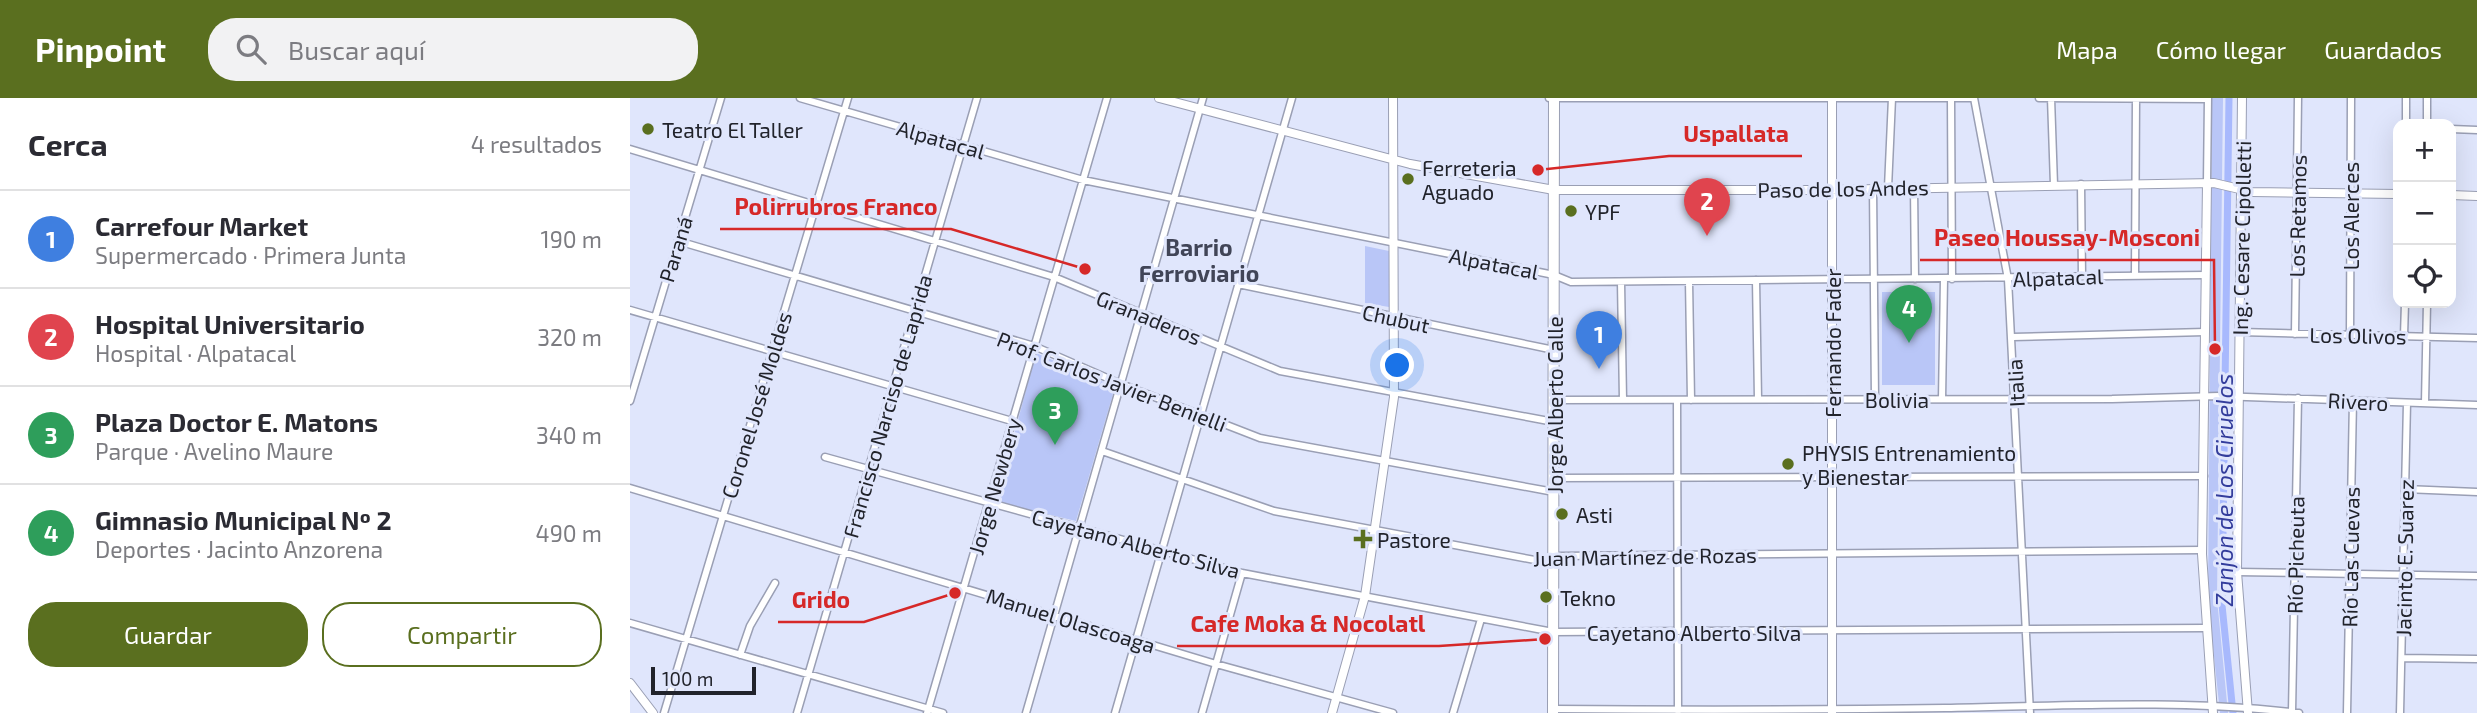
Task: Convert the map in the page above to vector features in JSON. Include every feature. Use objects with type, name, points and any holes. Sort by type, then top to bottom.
[{"type":"main road","name":"Jorge Alberto Calle","points":[[1552,98],[1553,711]]},
{"type":"street","name":"Paraná","points":[[630,401],[721,98]]},
{"type":"street","name":"Alpatacal","points":[[800,98],[1083,180],[1258,218],[1554,275],[1571,282],[2206,275]]},
{"type":"street","name":"Coronel José Moldes","points":[[664,713],[848,98]]},
{"type":"street","name":"Francisco Narciso de Laprida","points":[[797,713],[977,98]]},
{"type":"street","name":"Jorge Newbery","points":[[928,711],[1107,98]]},
{"type":"street","name":"Paso de los Andes","points":[[1159,98],[1395,160],[1554,190],[2219,183],[2239,191]]},
{"type":"street","points":[[1026,713],[1203,98]]},
{"type":"street","points":[[1115,713],[1292,98]]},
{"type":"street","points":[[1332,713],[1365,596],[1394,391],[1393,98]]},
{"type":"street","points":[[1552,98],[1972,98]]},
{"type":"street","name":"Fernando Fader","points":[[1832,98],[1832,711]]},
{"type":"street","points":[[1888,188],[1892,98]]},
{"type":"street","name":"Italia","points":[[1972,98],[2008,279],[2030,710]]},
{"type":"street","points":[[2039,98],[2208,98],[2202,550],[2205,628],[2213,710]]},
{"type":"street","points":[[2051,98],[2054,185]]},
{"type":"street","name":"Ing. Cesare Cipolletti","points":[[2239,710],[2237,572],[2242,98]]},
{"type":"street","name":"Los Retamos","points":[[2295,334],[2298,98]]},
{"type":"street","name":"Los Alerces","points":[[2350,334],[2351,98]]},
{"type":"street","points":[[2406,98],[2406,119]]},
{"type":"street","points":[[2427,98],[2427,119]]},
{"type":"street","points":[[1942,399],[1951,186],[1951,99]]},
{"type":"street","points":[[2135,275],[2136,99]]},
{"type":"street","points":[[2456,129],[2477,130]]},
{"type":"street","name":"Granaderos","points":[[630,149],[1054,277],[1280,371],[1553,422]]},
{"type":"street","points":[[2081,184],[2082,276]]},
{"type":"street","points":[[1914,187],[1915,279]]},
{"type":"street","points":[[1873,188],[1875,399]]},
{"type":"street","points":[[2239,191],[2393,194]]},
{"type":"street","points":[[2456,195],[2477,197]]},
{"type":"street","name":"Prof. Carlos Javier Benielli","points":[[678,241],[1034,346],[1200,416],[1269,440],[1554,492]]},
{"type":"street","points":[[1756,280],[1758,400]]},
{"type":"street","points":[[1689,281],[1691,400]]},
{"type":"street","points":[[1621,282],[1623,400]]},
{"type":"street","name":"Chubut","points":[[1238,285],[1554,349]]},
{"type":"street","points":[[2404,308],[2404,336]]},
{"type":"street","points":[[2426,403],[2427,308]]},
{"type":"street","points":[[630,310],[1012,421]]},
{"type":"street","points":[[2012,337],[2205,332]]},
{"type":"street","name":"Los Olivos","points":[[2239,332],[2477,338]]},
{"type":"street","name":"Bolivia","points":[[1554,400],[2240,398]]},
{"type":"street","name":"Rivero","points":[[2240,398],[2477,405]]},
{"type":"street","name":"Río Picheuta","points":[[2292,712],[2298,398]]},
{"type":"street","points":[[1677,400],[1678,711]]},
{"type":"street","name":"Río Las Cuevas","points":[[2347,713],[2353,400]]},
{"type":"street","name":"Jacinto E. Suarez","points":[[2400,713],[2407,403]]},
{"type":"street","name":"Juan Martínez de Rozas","points":[[1102,451],[1274,511],[1539,561],[1553,557],[2202,550]]},
{"type":"street","name":"Cayetano Alberto Silva","points":[[825,457],[1242,573],[1553,632],[2205,628]]},
{"type":"street","points":[[1553,478],[2204,476]]},
{"type":"street","name":"Manuel Olascoaga","points":[[630,488],[1216,664],[1393,713]]},
{"type":"street","points":[[2405,489],[2477,492]]},
{"type":"street","points":[[2237,572],[2477,576]]},
{"type":"street","points":[[1202,713],[1242,573]]},
{"type":"street","points":[[740,655],[750,626],[775,583]]},
{"type":"street","points":[[1454,713],[1481,619]]},
{"type":"street","points":[[630,623],[928,711],[943,713]]},
{"type":"street","points":[[2402,658],[2477,659]]},
{"type":"street","points":[[630,683],[653,713]]},
{"type":"street","points":[[1553,711],[2239,710],[2299,713]]},
{"type":"shaded area","points":[[2212,98],[2223,98],[2217,599],[2228,713],[2220,713],[2208,599]]},
{"type":"shaded area","points":[[1365,246],[1389,251],[1389,307],[1365,303]]},
{"type":"shaded area","points":[[1882,292],[1935,292],[1935,385],[1882,385]]},
{"type":"shaded area","points":[[1036,353],[1115,387],[1076,521],[996,502]]},
{"type":"waterway","name":"Zanjón de Los Ciruelos","points":[[2229,98],[2222,605],[2233,713]]},
{"type":"place","name":"Teatro El Taller","points":[[648,129]]},
{"type":"place","name":"Uspallata","points":[[1538,170]]},
{"type":"place","name":"Ferreteria Aguado","points":[[1408,179]]},
{"type":"place","name":"YPF","points":[[1571,211]]},
{"type":"place","name":"Hospital Universitario","points":[[1707,236]]},
{"type":"place","name":"Polirrubros Franco","points":[[1085,269]]},
{"type":"place","name":"Gimnasio Municipal Nº 2","points":[[1909,343]]},
{"type":"place","name":"Paseo Houssay-Mosconi","points":[[2215,349]]},
{"type":"place","name":"Carrefour Market","points":[[1599,369]]},
{"type":"place","name":"Plaza Doctor E. Matons","points":[[1055,445]]},
{"type":"place","name":"PHYSIS Entrenamiento y Bienestar","points":[[1788,464]]},
{"type":"place","name":"Asti","points":[[1562,514]]},
{"type":"place","name":"Pastore","points":[[1363,539]]},
{"type":"place","name":"Grido","points":[[955,593]]},
{"type":"place","name":"Tekno","points":[[1546,597]]},
{"type":"place","name":"Cafe Moka & Nocolatl","points":[[1545,639]]},
{"type":"district","name":"Barrio Ferroviario","points":[[1199,260]]}]
